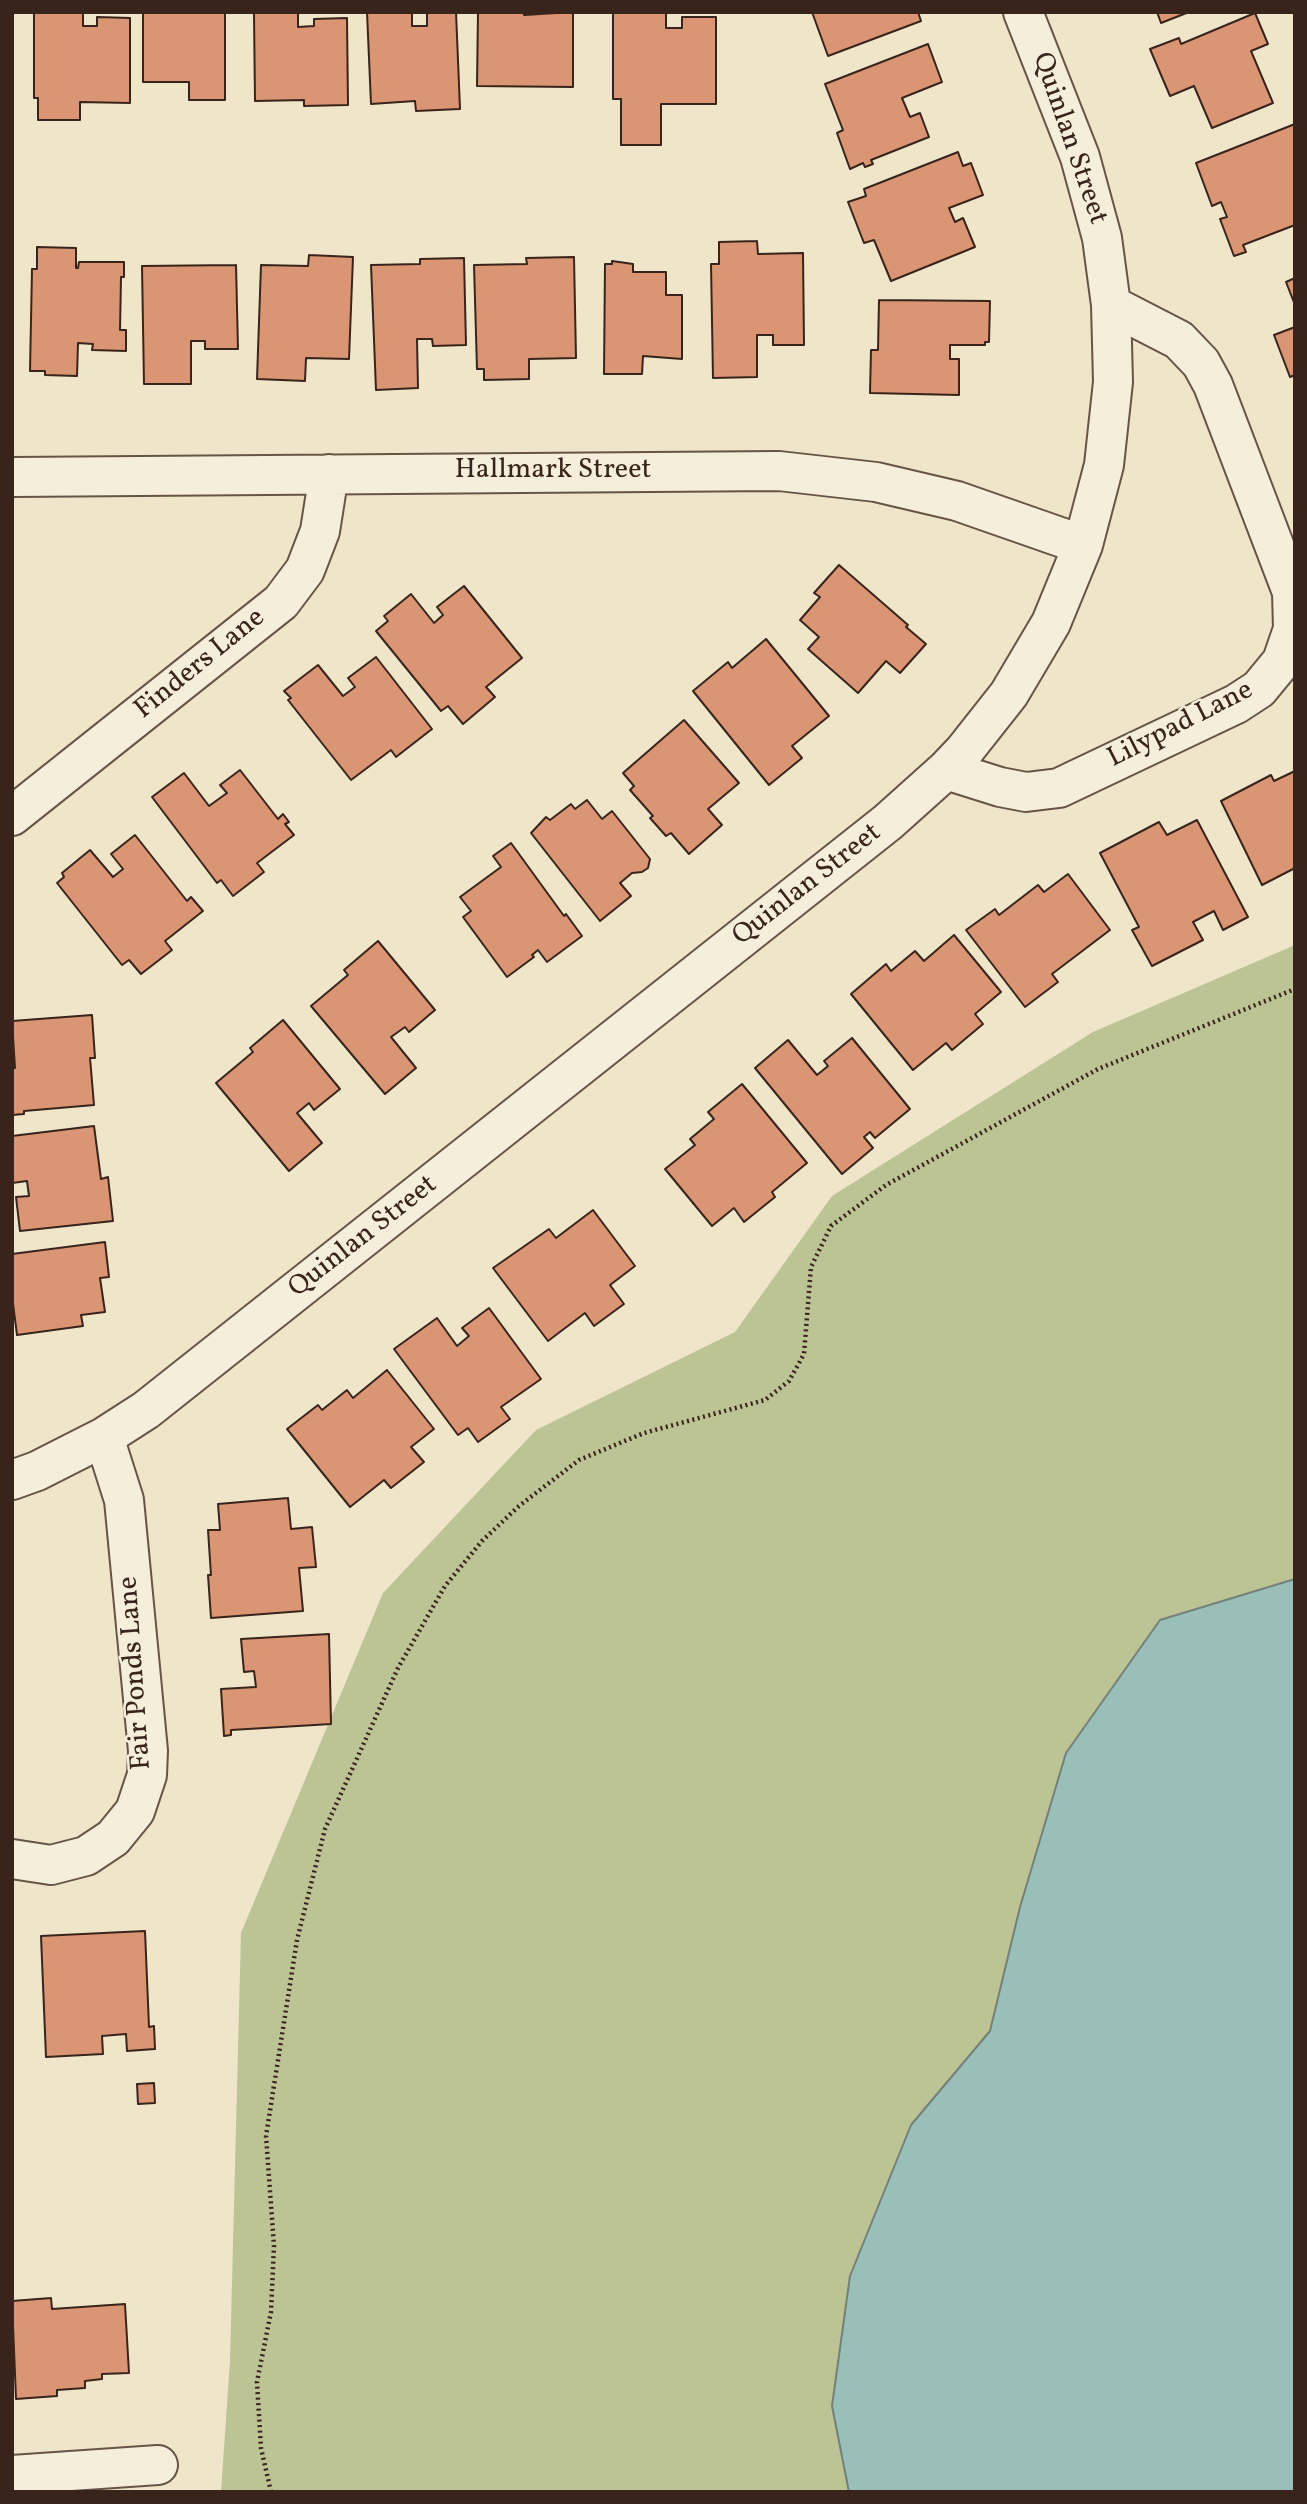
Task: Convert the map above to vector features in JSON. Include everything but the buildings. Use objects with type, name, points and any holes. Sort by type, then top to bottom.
[{"type":"street","name":"Quinlan Street","points":[[12,1480],[37,1471],[104,1437],[168,1393],[888,822],[964,751],[1009,694],[1051,623],[1083,545],[1104,465],[1113,382],[1111,305],[1102,237],[1080,157],[1023,12]]},
{"type":"street","name":"Lilypad Lane","points":[[946,770],[1026,792],[1059,788],[1237,704],[1259,689],[1282,661],[1293,629],[1293,592],[1213,385],[1201,363],[1179,340],[1111,305]]},
{"type":"street","name":"Hallmark Street","points":[[12,477],[779,471],[876,482],[957,501],[1083,545]]},
{"type":"street","name":"Finders Lane","points":[[12,816],[281,602],[305,570],[320,531],[329,474]]},
{"type":"street","name":"Fair Ponds Lane","points":[[12,1859],[51,1865],[86,1856],[113,1838],[135,1811],[147,1775],[148,1751],[124,1500],[104,1437]]},
{"type":"street","points":[[12,2475],[158,2465]]},
{"type":"path","points":[[271,2492],[261,2448],[257,2382],[271,2312],[274,2246],[266,2136],[297,1940],[325,1829],[398,1668],[444,1586],[482,1541],[519,1506],[579,1460],[644,1433],[765,1400],[789,1381],[804,1354],[811,1267],[831,1226],[886,1185],[1098,1069],[1295,989]]},
{"type":"green space","points":[[1295,945],[1295,2492],[221,2492],[230,2361],[241,1933],[383,1593],[536,1430],[735,1332],[832,1196],[1093,1032]]},
{"type":"water","points":[[1295,1579],[1295,2492],[849,2492],[832,2406],[850,2276],[911,2125],[990,2031],[1020,1907],[1066,1753],[1160,1620]]}]
